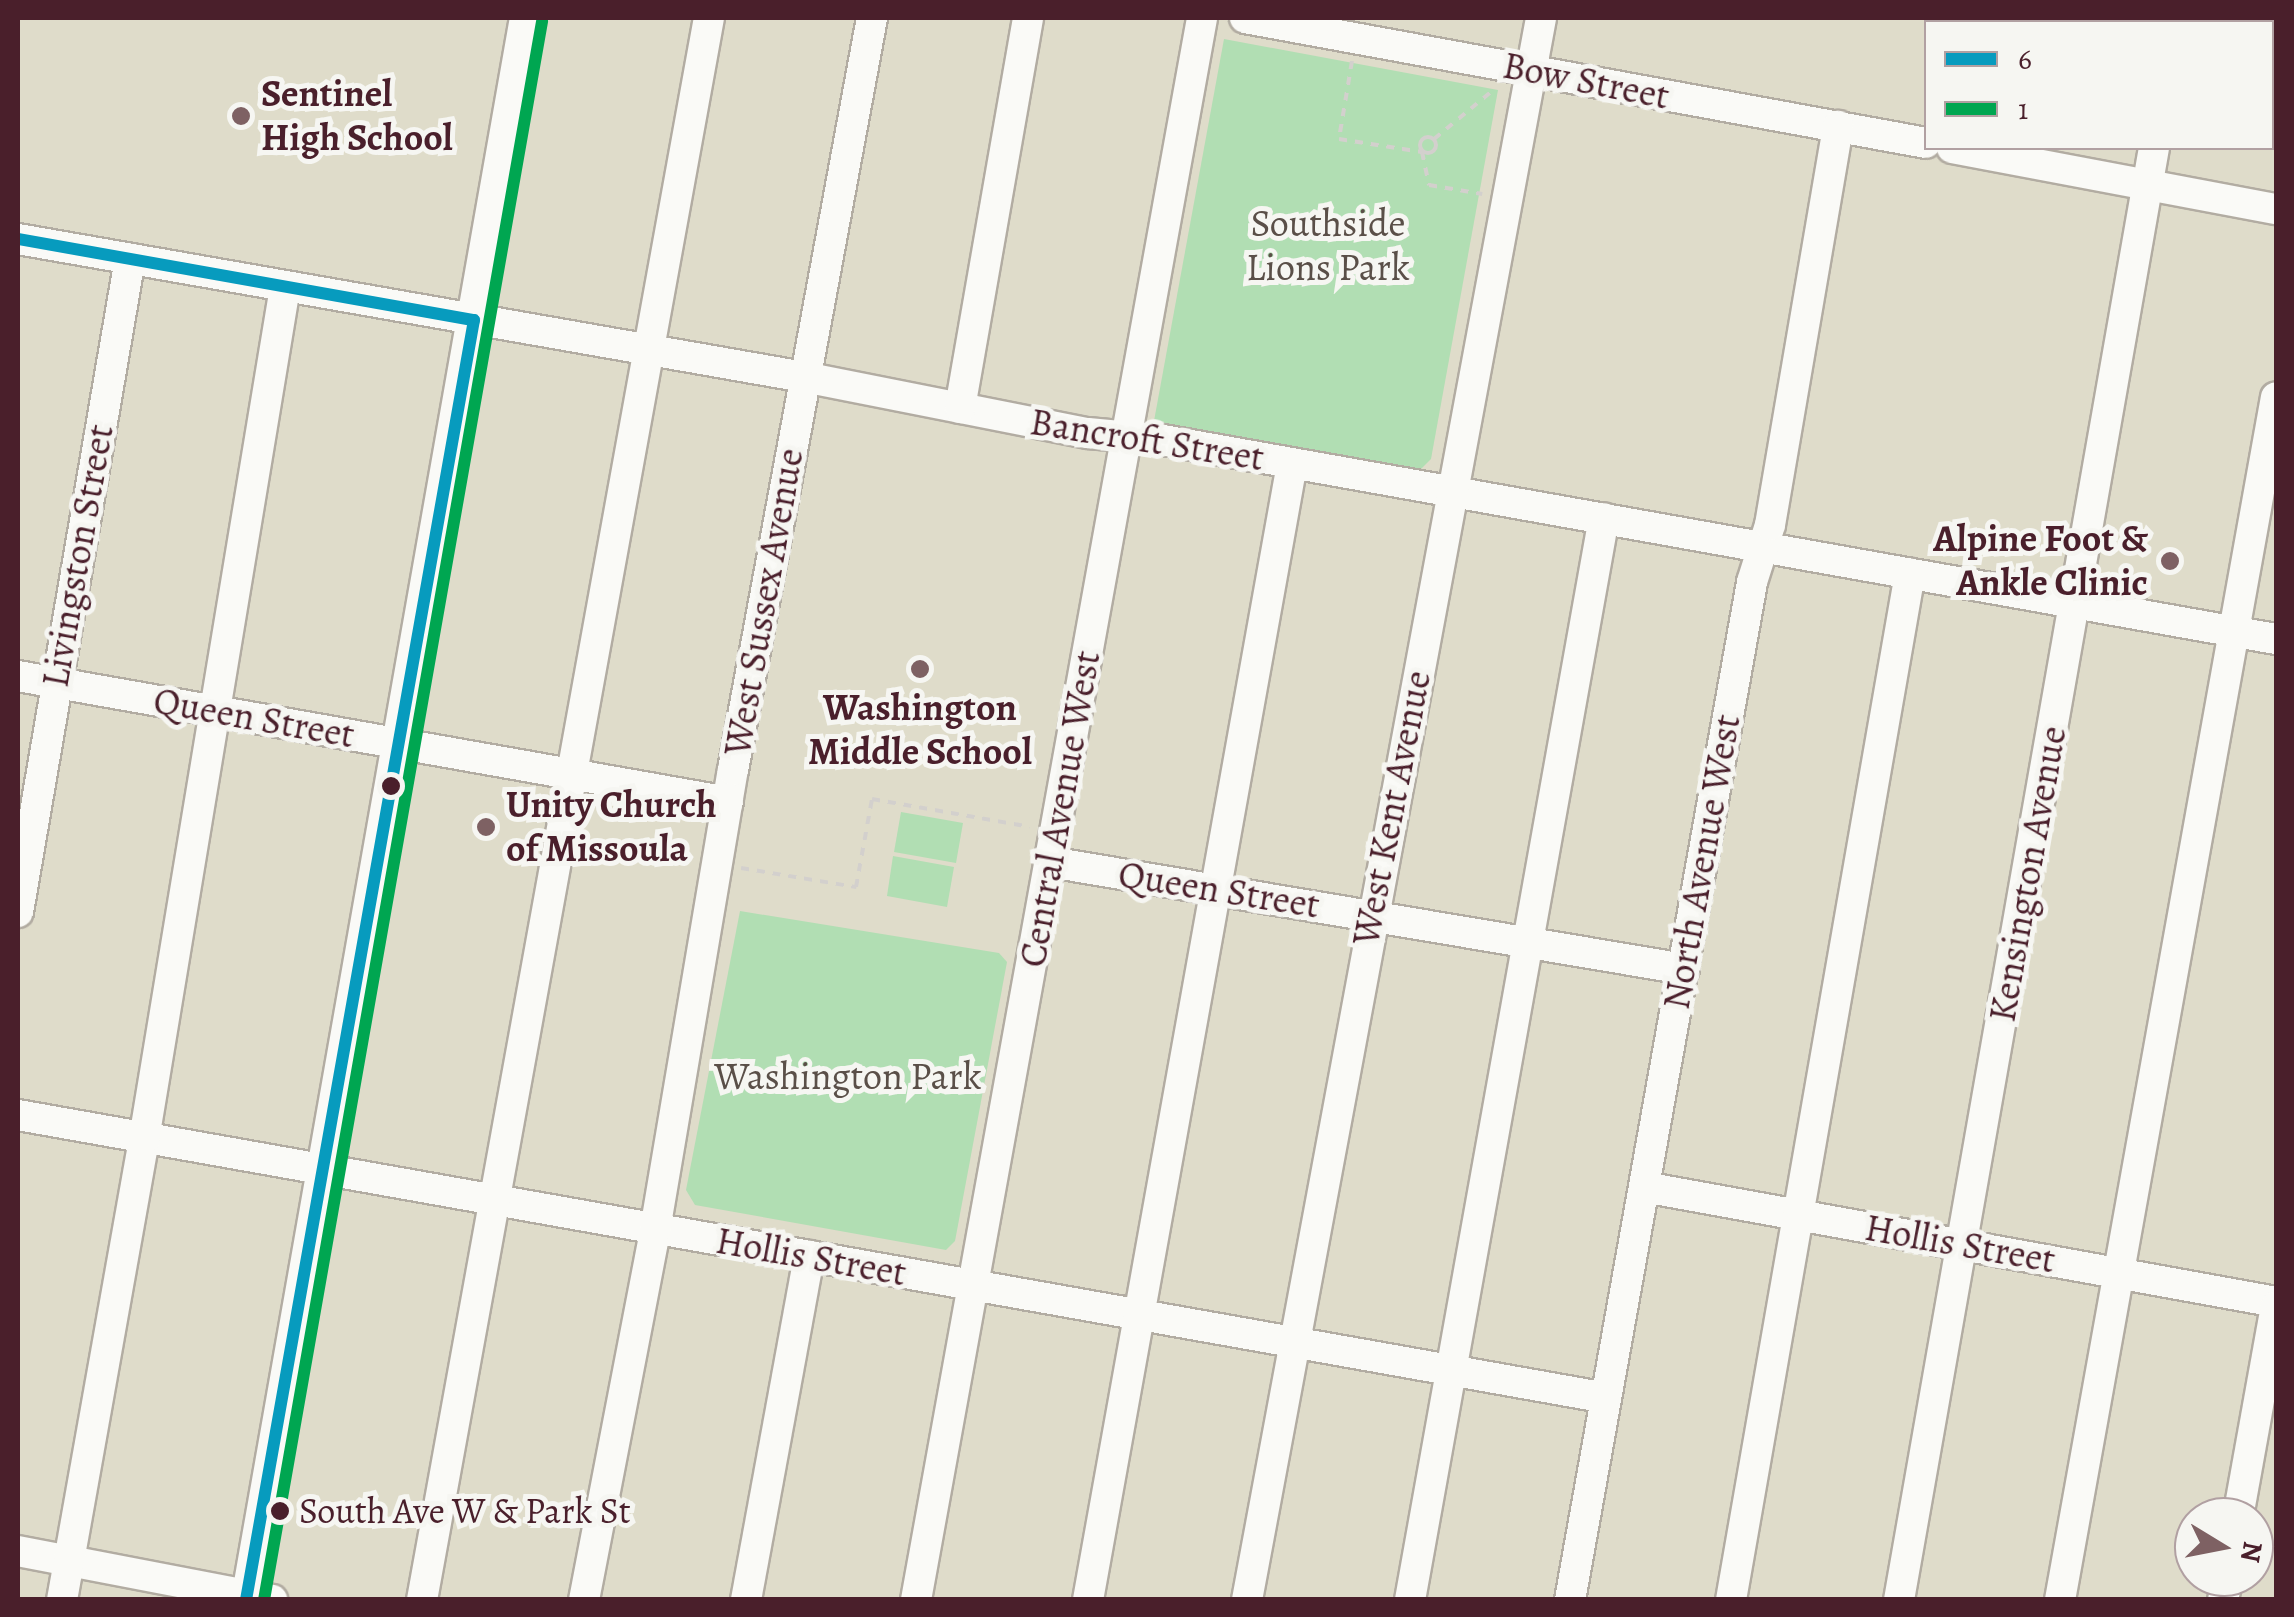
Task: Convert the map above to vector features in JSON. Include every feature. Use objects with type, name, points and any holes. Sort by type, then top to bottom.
[{"type":"street","points":[[18,1551],[255,1598],[321,1168],[525,18]]},
{"type":"street","points":[[422,1600],[709,18]]},
{"type":"street","name":"West Sussex Avenue","points":[[584,1600],[655,1230],[804,377],[872,18]]},
{"type":"street","points":[[960,408],[1028,18]]},
{"type":"street","name":"Central Avenue West","points":[[916,1600],[1202,18]]},
{"type":"street","name":"Bow Street","points":[[1245,18],[1924,143]]},
{"type":"street","name":"West Kent Avenue","points":[[1247,1600],[1541,18]]},
{"type":"street","name":"North Avenue West","points":[[1570,1600],[1752,582],[1764,546],[1838,126]]},
{"type":"street","points":[[1963,150],[2276,209]]},
{"type":"street","name":"Kensington Avenue","points":[[1899,1600],[2077,605],[2154,150]]},
{"type":"street","name":"Bancroft Street","points":[[18,239],[804,377],[1126,438],[1163,440],[1453,490],[2276,639]]},
{"type":"street","name":"Livingston Street","points":[[18,912],[130,259]]},
{"type":"street","points":[[62,1600],[144,1139],[285,287]]},
{"type":"street","points":[[2060,1600],[2276,398]]},
{"type":"street","points":[[1088,1600],[1292,464]]},
{"type":"street","points":[[1410,1600],[1604,518]]},
{"type":"street","points":[[1730,1600],[1910,574]]},
{"type":"street","name":"Queen Street","points":[[18,676],[728,802]]},
{"type":"street","name":"Queen Street","points":[[1050,862],[1684,969]]},
{"type":"street","name":"Hollis Street","points":[[18,1115],[1606,1398]]},
{"type":"street","name":"Hollis Street","points":[[1644,1187],[2276,1304]]},
{"type":"street","points":[[746,1600],[808,1256]]},
{"type":"street","points":[[2242,1497],[2276,1304]]},
{"type":"path","points":[[1353,57],[1339,139],[1422,152],[1435,150],[1434,139]]},
{"type":"path","points":[[1482,194],[1429,185],[1422,139],[1434,139],[1496,88]]},
{"type":"path","points":[[741,868],[856,887],[872,799],[1034,828]]},
{"type":"green space","name":"Southside Lions Park","points":[[1224,39],[1498,90],[1431,459],[1420,470],[1154,421]]},
{"type":"green space","points":[[901,812],[963,823],[956,863],[894,852]]},
{"type":"green space","points":[[893,856],[954,867],[947,907],[887,896]]},
{"type":"green space","name":"Washington Park","points":[[740,911],[999,953],[1007,962],[955,1241],[946,1250],[695,1205],[686,1190]]},
{"type":"transit line","name":"1","points":[[264,1600],[542,21]]},
{"type":"transit line","name":"6","points":[[18,239],[474,320],[246,1600]]},
{"type":"place","name":"Sentinel High School","points":[[241,116]]},
{"type":"place","name":"Alpine Foot & Ankle Clinic","points":[[2170,561]]},
{"type":"place","name":"Washington Middle School","points":[[920,669]]},
{"type":"place","name":"Unity Church of Missoula","points":[[486,827]]},
{"type":"place","name":"South Ave W & Park St","points":[[280,1511]]}]
